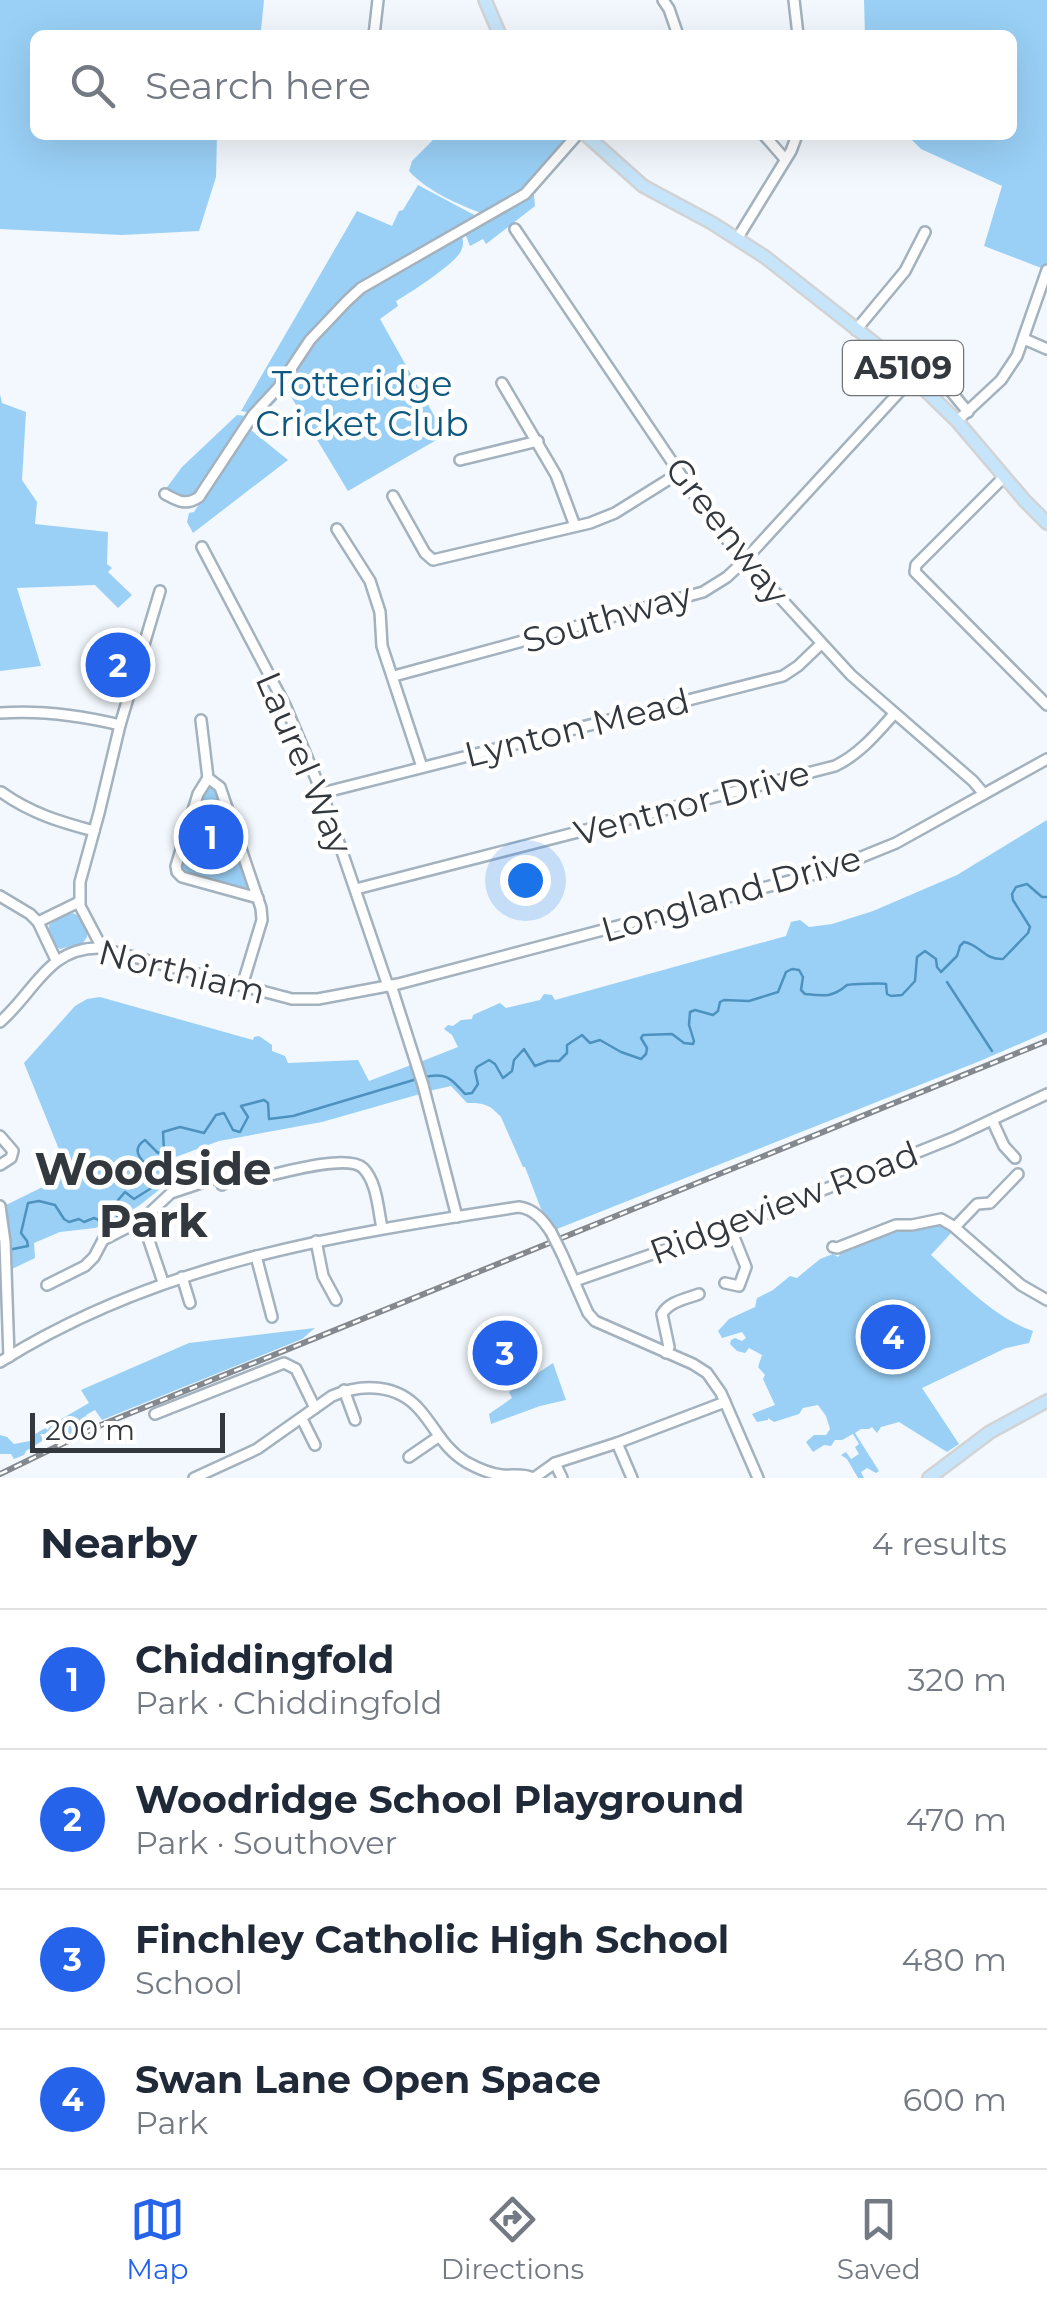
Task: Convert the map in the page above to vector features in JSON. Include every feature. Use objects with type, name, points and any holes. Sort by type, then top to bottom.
[{"type":"main road","points":[[485,0],[498,30]]},
{"type":"main road","name":"A5109","points":[[592,140],[643,186],[737,239],[787,273],[913,377],[1047,523]]},
{"type":"main road","points":[[930,1478],[993,1430],[1047,1400]]},
{"type":"street","points":[[375,30],[378,0]]},
{"type":"street","points":[[663,0],[676,30]]},
{"type":"street","points":[[794,0],[797,30]]},
{"type":"street","points":[[165,494],[184,503],[199,497],[242,430],[278,388],[310,340],[361,288],[525,194],[573,140]]},
{"type":"street","points":[[768,140],[785,160]]},
{"type":"street","points":[[737,239],[795,140]]},
{"type":"street","name":"Greenway","points":[[514,229],[718,530],[850,675],[973,780],[984,794]]},
{"type":"street","points":[[856,330],[905,271],[925,232]]},
{"type":"street","points":[[957,422],[1007,372],[1024,339],[1047,270]]},
{"type":"street","points":[[1024,339],[1047,350]]},
{"type":"street","name":"Southway","points":[[394,676],[692,597],[727,577],[913,377]]},
{"type":"street","points":[[502,383],[556,475],[575,526]]},
{"type":"street","points":[[944,383],[968,412]]},
{"type":"street","points":[[460,460],[538,441]]},
{"type":"street","points":[[393,496],[432,560],[614,514],[679,473]]},
{"type":"street","points":[[1004,477],[916,566],[915,572],[1047,705]]},
{"type":"street","points":[[337,529],[370,581],[380,612],[382,646],[422,767]]},
{"type":"street","name":"Laurel Way","points":[[202,546],[285,705],[322,793],[392,985],[457,1217]]},
{"type":"street","points":[[100,948],[79,902],[80,882],[160,590]]},
{"type":"street","name":"Lynton Mead","points":[[322,793],[783,676],[822,644]]},
{"type":"street","points":[[0,713],[70,714],[120,725]]},
{"type":"street","name":"Ventnor Drive","points":[[356,889],[836,766],[861,750],[894,714]]},
{"type":"street","points":[[202,720],[208,778],[198,794],[176,872],[258,898]]},
{"type":"street","name":"Longland Drive","points":[[392,985],[827,871],[896,843],[1047,759]]},
{"type":"street","points":[[208,778],[220,787],[262,920],[242,986]]},
{"type":"street","points":[[1,792],[20,807],[94,831]]},
{"type":"street","points":[[0,896],[38,922],[79,902]]},
{"type":"street","name":"Northiam","points":[[38,922],[56,960],[72,951],[100,948],[304,1000],[392,985]]},
{"type":"street","points":[[0,1022],[56,960]]},
{"type":"street","name":"Ridgeview Road","points":[[575,1281],[730,1227],[953,1138],[1047,1094]]},
{"type":"street","points":[[992,1120],[1004,1146],[1015,1158]]},
{"type":"street","points":[[0,1136],[12,1152],[11,1158],[0,1165]]},
{"type":"street","points":[[255,1179],[336,1162],[354,1162],[373,1184],[382,1228]]},
{"type":"street","points":[[955,1228],[977,1204],[990,1203],[1018,1174]]},
{"type":"street","points":[[46,1285],[85,1266],[104,1240],[142,1220],[170,1193],[219,1177],[222,1185]]},
{"type":"street","points":[[0,1206],[6,1257],[4,1359]]},
{"type":"street","points":[[4,1359],[66,1324],[163,1282],[316,1241],[525,1208],[538,1215],[551,1232],[595,1321],[707,1373],[725,1402],[758,1478]]},
{"type":"street","points":[[832,1247],[896,1225],[941,1219],[1010,1276],[1047,1300]]},
{"type":"street","points":[[142,1220],[163,1282]]},
{"type":"street","points":[[725,1283],[744,1286],[746,1267],[730,1227]]},
{"type":"street","points":[[316,1241],[323,1276],[336,1300]]},
{"type":"street","points":[[256,1256],[272,1317]]},
{"type":"street","points":[[182,1277],[190,1303]]},
{"type":"street","points":[[666,1353],[669,1347],[662,1314],[671,1304],[699,1294]]},
{"type":"street","points":[[155,1414],[284,1363],[296,1369],[314,1408]]},
{"type":"street","points":[[194,1478],[257,1449],[344,1390],[369,1387],[400,1394],[419,1408],[450,1452],[466,1455],[490,1473],[533,1478],[555,1463],[725,1402]]},
{"type":"street","points":[[344,1390],[354,1420]]},
{"type":"street","points":[[302,1418],[315,1445]]},
{"type":"street","points":[[408,1457],[438,1437]]},
{"type":"street","points":[[618,1443],[632,1478]]},
{"type":"street","points":[[555,1463],[562,1478]]},
{"type":"green space","points":[[0,0],[264,0],[261,30],[30,30],[30,140],[217,140],[216,177],[199,231],[122,235],[0,229]]},
{"type":"green space","points":[[864,0],[1047,0],[1044,269],[984,246],[1002,186],[921,149],[912,140],[1017,140],[1017,30],[865,30]]},
{"type":"green space","points":[[433,140],[568,140],[525,190],[484,214],[454,202],[416,178],[409,171],[412,161]]},
{"type":"green space","points":[[418,185],[478,217],[347,294],[277,387],[252,413],[241,411],[357,211],[392,226]]},
{"type":"green space","points":[[534,195],[535,206],[486,244],[483,239],[470,246],[464,231]]},
{"type":"green space","name":"Totteridge Cricket Club","points":[[462,234],[463,246],[457,257],[396,301],[398,306],[380,319],[445,435],[348,491],[287,390],[251,430],[288,460],[193,533],[187,522],[189,513],[194,512],[262,409],[287,384],[313,343],[357,294]]},
{"type":"green space","points":[[0,394],[2,403],[26,412],[22,480],[37,502],[35,524],[108,532],[107,564],[112,568],[108,572],[132,595],[118,608],[95,585],[17,588],[41,666],[0,671]]},
{"type":"green space","points":[[237,415],[247,416],[195,496],[179,497],[165,490],[182,467]]},
{"type":"green space","points":[[208,783],[219,790],[250,889],[184,875],[179,867],[198,798]]},
{"type":"green space","points":[[1047,820],[1047,1032],[557,1229],[541,1209],[501,1117],[486,1105],[467,1103],[451,1086],[429,1091],[420,1062],[458,1047],[444,1029],[448,1025],[472,1019],[500,1003],[506,1008],[540,1000],[544,994],[555,1000],[786,936],[791,922],[800,920],[809,927],[832,924],[873,911],[957,875]]},
{"type":"green space","points":[[73,913],[84,923],[87,937],[83,943],[60,949],[51,939],[49,925]]},
{"type":"green space","points":[[100,997],[253,1040],[259,1036],[272,1045],[272,1051],[285,1056],[288,1063],[358,1060],[369,1081],[411,1065],[420,1094],[322,1122],[219,1141],[162,1162],[165,1185],[140,1205],[95,1228],[60,1232],[34,1243],[35,1258],[12,1269],[6,1205],[69,1174],[24,1063],[75,1006]]},
{"type":"green space","points":[[936,1223],[952,1232],[931,1255],[991,1308],[1033,1331],[1029,1343],[1006,1348],[922,1388],[959,1444],[947,1452],[899,1422],[881,1427],[877,1433],[872,1427],[861,1429],[855,1433],[879,1471],[867,1468],[861,1472],[864,1478],[858,1478],[841,1455],[846,1452],[851,1459],[859,1454],[853,1434],[813,1452],[806,1442],[814,1435],[826,1435],[830,1429],[818,1405],[774,1422],[768,1418],[757,1422],[752,1414],[775,1405],[763,1379],[765,1375],[758,1367],[762,1355],[749,1348],[745,1353],[737,1351],[730,1344],[735,1338],[746,1338],[742,1332],[722,1338],[718,1331],[729,1319],[755,1307],[757,1298],[790,1276],[797,1278],[820,1259],[833,1254],[838,1257],[844,1249],[897,1229]]},
{"type":"green space","points":[[315,1328],[302,1339],[102,1420],[95,1410],[86,1415],[90,1425],[61,1440],[60,1430],[14,1459],[11,1454],[0,1454],[0,1435],[14,1444],[35,1440],[35,1434],[89,1403],[81,1390],[189,1343]]},
{"type":"green space","points":[[553,1363],[566,1400],[491,1424],[489,1414],[512,1398],[509,1392]]},
{"type":"waterway","points":[[424,1077],[443,1076],[465,1094],[472,1093],[478,1084],[477,1067],[489,1060],[503,1078],[512,1071],[514,1060],[524,1049],[535,1066],[559,1061],[567,1053],[567,1045],[582,1035],[590,1043],[600,1040],[641,1059],[647,1048],[643,1035],[672,1034],[693,1044],[690,1012],[713,1015],[724,1000],[749,1001],[778,992],[786,972],[792,969],[799,970],[803,977],[801,990],[805,994],[827,995],[847,985],[886,984],[887,994],[902,995],[915,981],[917,957],[925,951],[936,959],[941,972],[964,942],[1003,959],[1030,927],[1013,900],[1016,887],[1027,884],[1047,897]]},
{"type":"waterway","points":[[947,982],[992,1051]]},
{"type":"waterway","points":[[8,1250],[28,1246],[21,1233],[28,1203],[55,1205],[69,1222],[94,1218],[114,1226],[119,1212],[113,1206],[125,1192],[134,1199],[153,1187],[156,1170],[143,1161],[138,1148],[145,1140],[158,1153],[164,1150],[163,1132],[180,1127],[204,1133],[216,1115],[224,1113],[233,1130],[240,1132],[248,1117],[241,1106],[264,1100],[268,1103],[269,1119],[293,1116],[417,1079]]},
{"type":"railway","points":[[0,1474],[101,1425],[1047,1041]]},
{"type":"place","name":"Woodridge School Playground","points":[[118,665]]},
{"type":"place","name":"Chiddingfold","points":[[211,837]]},
{"type":"place","name":"Swan Lane Open Space","points":[[893,1337]]},
{"type":"place","name":"Finchley Catholic High School","points":[[505,1353]]},
{"type":"district","name":"Woodside Park","points":[[153,1195]]}]
